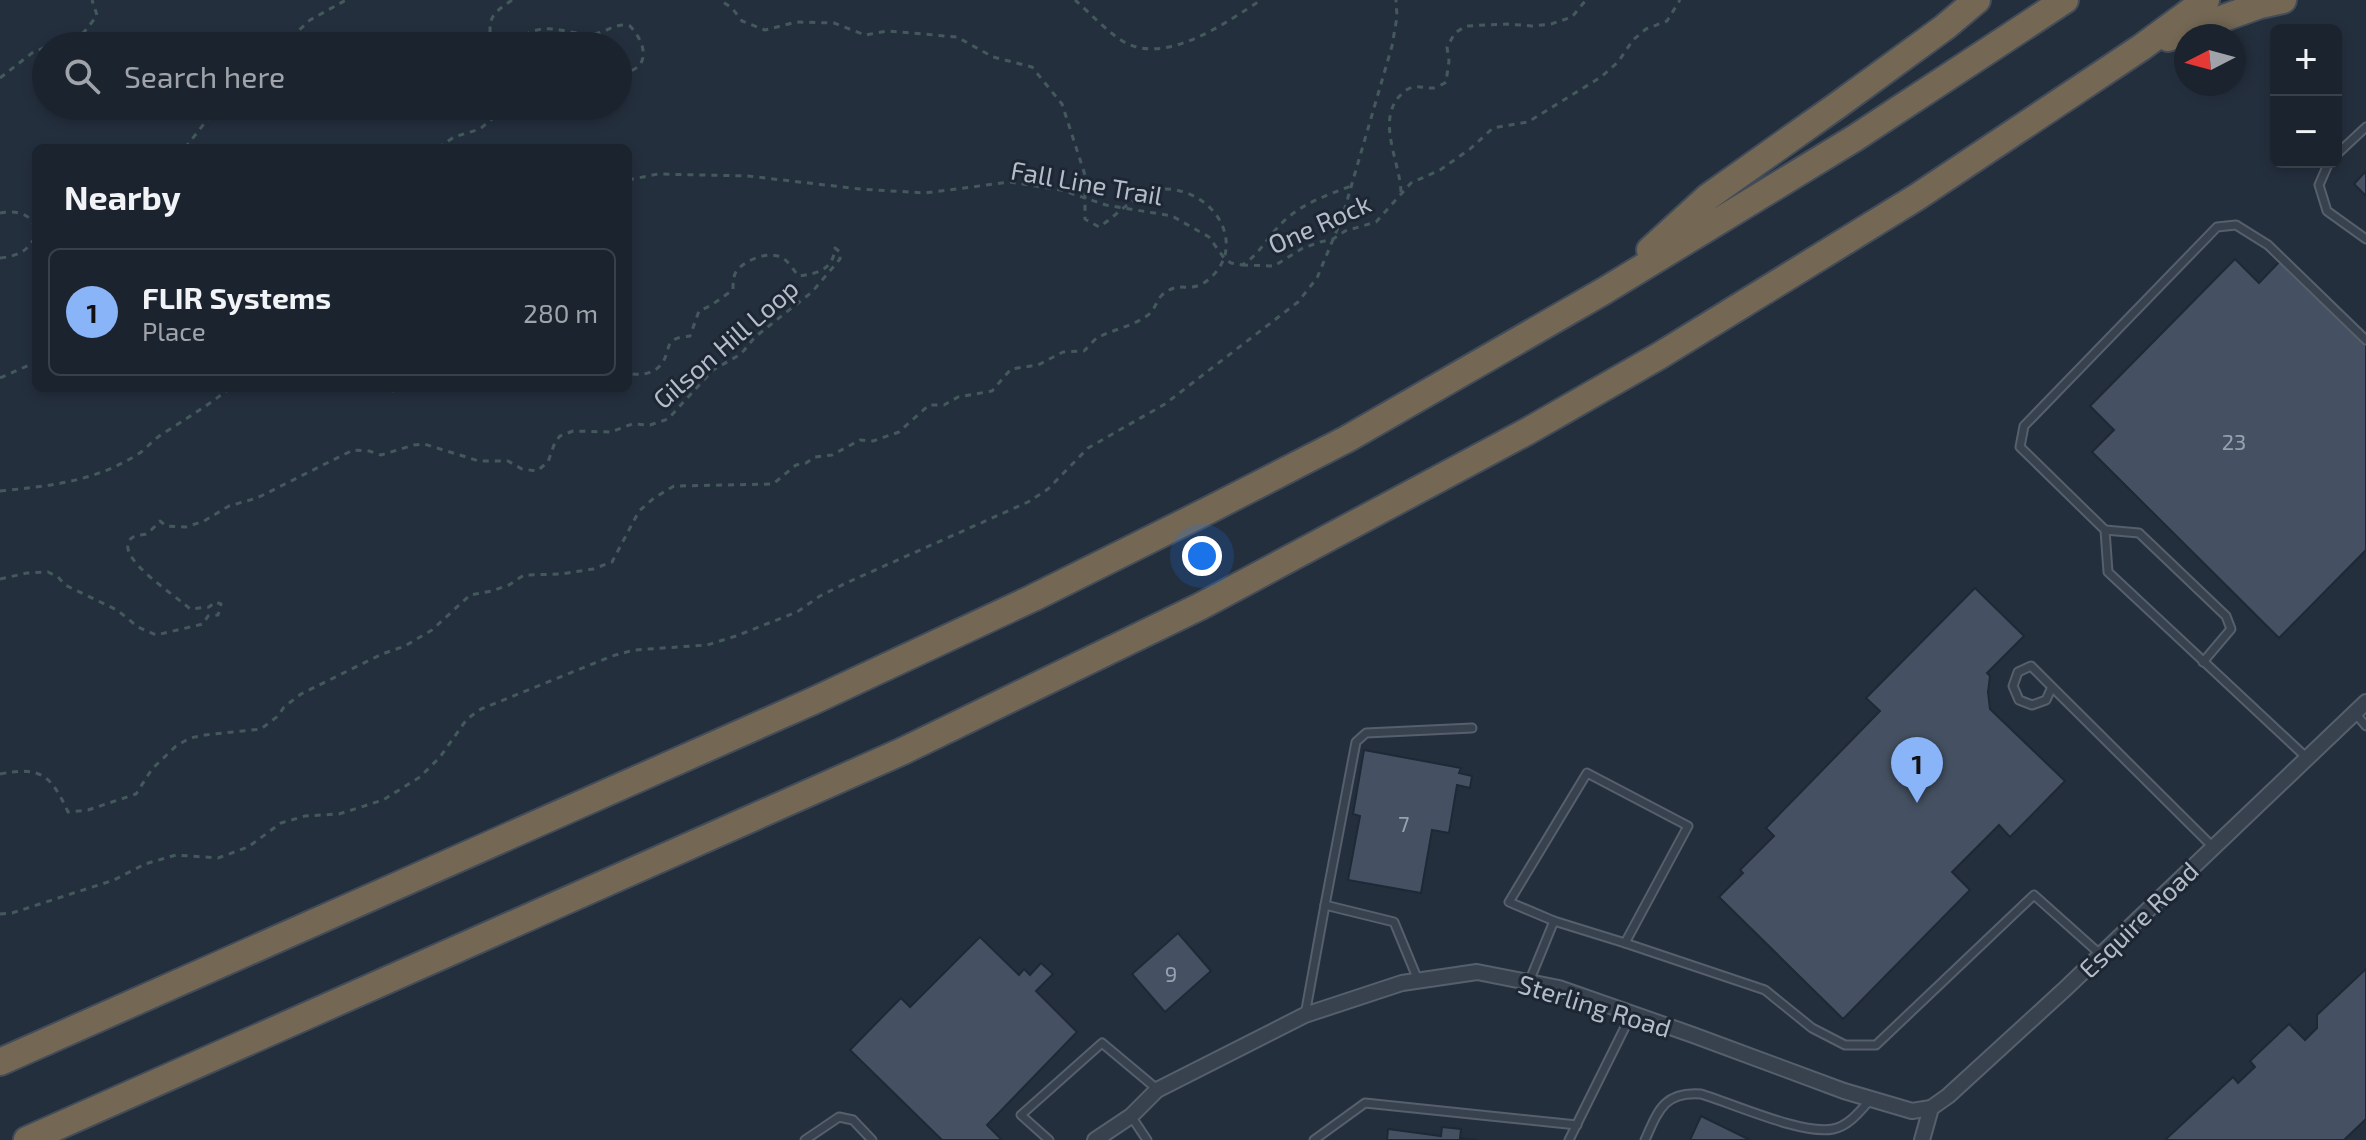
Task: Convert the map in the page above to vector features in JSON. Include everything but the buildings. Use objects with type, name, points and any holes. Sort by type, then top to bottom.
[{"type":"highway","points":[[1604,291],[1708,197],[1945,27],[1977,0]]},
{"type":"highway","points":[[0,1062],[799,708],[1033,598],[1347,439],[1604,291],[1855,138],[2065,0]]},
{"type":"highway","points":[[27,1140],[903,751],[1201,606],[1528,431],[1659,356],[1917,197],[2142,47],[2206,0]]},
{"type":"highway","points":[[2142,47],[2260,5],[2283,0]]},
{"type":"street","name":"Esquire Road","points":[[1931,1108],[2101,955],[2366,702]]},
{"type":"street","name":"Sterling Road","points":[[1095,1140],[1131,1116],[1157,1090],[1305,1015],[1402,983],[1477,972],[1559,988],[1871,1099],[1912,1111],[1931,1108]]},
{"type":"street","points":[[1922,1140],[1931,1108]]},
{"type":"lane","points":[[2342,149],[2366,127]]},
{"type":"lane","points":[[2326,168],[2319,185],[2327,211],[2366,239]]},
{"type":"lane","points":[[2203,662],[2231,629],[2226,616],[2139,533],[2105,530],[2020,447],[2024,426],[2217,227],[2236,225],[2268,245],[2366,340]]},
{"type":"lane","points":[[2105,530],[2108,572],[2307,758]]},
{"type":"lane","points":[[2052,687],[2046,700],[2032,705],[2019,700],[2013,686],[2018,672],[2031,666],[2213,847]]},
{"type":"lane","points":[[2355,713],[2366,726]]},
{"type":"lane","points":[[1305,1015],[1356,742],[1366,733],[1472,728]]},
{"type":"lane","points":[[1625,943],[1688,826],[1587,773],[1509,902],[1554,921],[1765,990],[1812,1028],[1845,1045],[1876,1045],[2034,895],[2101,955]]},
{"type":"lane","points":[[1325,905],[1394,922],[1418,980]]},
{"type":"lane","points":[[1529,982],[1554,921]]},
{"type":"lane","points":[[1569,1140],[1632,1013]]},
{"type":"lane","points":[[1049,1140],[1021,1115],[1102,1043],[1157,1090]]},
{"type":"lane","points":[[1645,1140],[1659,1108],[1688,1093],[1701,1094],[1781,1122],[1818,1130],[1835,1129],[1850,1122],[1871,1099]]},
{"type":"lane","points":[[1314,1140],[1365,1103],[1577,1125]]},
{"type":"lane","points":[[1131,1116],[1147,1140]]},
{"type":"lane","points":[[805,1140],[839,1117],[853,1120],[872,1140]]},
{"type":"path","points":[[84,32],[97,15],[92,0]]},
{"type":"path","points":[[297,32],[310,20],[346,0]]},
{"type":"path","points":[[490,32],[489,22],[495,12],[512,0]]},
{"type":"path","points":[[0,774],[21,770],[35,772],[47,779],[68,812],[123,800],[136,794],[152,769],[176,746],[205,735],[261,729],[301,694],[405,646],[432,630],[470,595],[509,585],[524,575],[593,569],[612,562],[639,511],[674,486],[773,484],[796,465],[815,457],[832,455],[860,440],[873,441],[899,432],[929,405],[944,405],[958,397],[992,391],[1011,369],[1038,365],[1063,352],[1084,351],[1097,338],[1151,314],[1162,295],[1180,285],[1197,286],[1218,271],[1227,240],[1221,220],[1199,199],[1181,192],[1156,190],[1132,200],[1099,227],[1085,219],[1085,175],[1062,104],[1032,67],[993,57],[957,37],[888,31],[865,35],[834,23],[796,22],[765,30],[742,21],[732,8],[720,0]]},
{"type":"path","points":[[1075,0],[1126,43],[1145,49],[1183,43],[1226,23],[1261,0]]},
{"type":"path","points":[[0,914],[12,913],[114,880],[145,864],[176,855],[218,858],[248,847],[281,823],[305,816],[339,814],[383,800],[420,777],[440,757],[467,719],[481,709],[612,656],[634,650],[707,645],[749,631],[797,612],[846,583],[1028,502],[1048,489],[1088,448],[1165,404],[1298,302],[1317,278],[1351,186],[1392,46],[1397,17],[1396,0]]},
{"type":"path","name":"One Rock","points":[[1401,192],[1401,176],[1387,126],[1394,103],[1405,91],[1418,85],[1435,88],[1446,82],[1447,47],[1455,33],[1466,26],[1551,24],[1572,17],[1586,0]]},
{"type":"path","name":"One Rock","points":[[1242,265],[1274,266],[1303,248],[1376,222],[1411,183],[1440,170],[1493,128],[1528,122],[1601,77],[1618,62],[1633,40],[1646,29],[1667,21],[1680,0]]},
{"type":"path","points":[[599,32],[615,26],[630,26],[637,33],[643,56],[640,65],[632,71]]},
{"type":"path","points":[[533,32],[566,32]]},
{"type":"path","points":[[0,78],[32,53]]},
{"type":"path","points":[[188,144],[207,120]]},
{"type":"path","points":[[444,144],[454,137],[480,129],[491,120]]},
{"type":"path","name":"Fall Line Trail","points":[[632,179],[658,174],[748,176],[925,193],[1010,182],[1061,190],[1106,205],[1172,216],[1209,237],[1231,263],[1242,265]]},
{"type":"path","points":[[1242,265],[1255,257],[1280,225],[1303,205],[1351,186]]},
{"type":"path","points":[[0,213],[17,211],[32,223]]},
{"type":"path","points":[[0,258],[15,257],[32,244]]},
{"type":"path","name":"Gilson Hill Loop","points":[[0,579],[48,572],[65,585],[117,610],[138,627],[156,635],[203,624],[208,616],[218,615],[221,604],[215,602],[209,607],[190,609],[179,597],[168,592],[130,559],[128,541],[135,535],[145,534],[160,521],[166,526],[186,527],[204,521],[229,506],[257,498],[353,450],[381,455],[424,444],[479,461],[508,461],[522,469],[537,471],[548,462],[560,436],[573,431],[611,432],[632,424],[657,424],[668,419],[713,370],[741,354],[755,337],[812,292],[840,259],[840,252],[835,248],[834,258],[821,272],[799,276],[783,257],[757,257],[738,269],[733,290],[699,311],[690,336],[671,342],[664,361],[649,373],[641,376],[632,374]]},
{"type":"path","points":[[0,378],[32,364]]},
{"type":"path","points":[[0,491],[66,484],[108,471],[138,454],[159,435],[225,392]]},
{"type":"place","name":"FLIR Systems","points":[[1917,803]]}]
